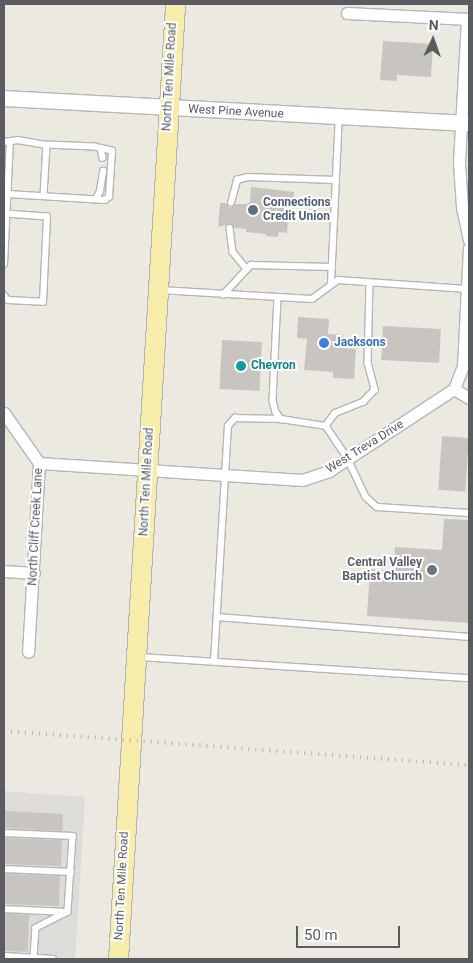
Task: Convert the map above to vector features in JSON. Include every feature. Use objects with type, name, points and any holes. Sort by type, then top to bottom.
[{"type":"main road","name":"North Ten Mile Road","points":[[118,959],[174,4]]},
{"type":"street","points":[[347,13],[373,9],[468,19],[462,207],[469,240]]},
{"type":"street","name":"West Pine Avenue","points":[[4,98],[169,109],[465,123]]},
{"type":"street","points":[[469,248],[463,366],[454,389],[469,398]]},
{"type":"street","name":"West Treva Drive","points":[[40,463],[302,480],[316,477],[348,459],[454,389]]},
{"type":"street","name":"North Cliff Creek Lane","points":[[4,413],[40,463],[28,652]]},
{"type":"street","points":[[4,571],[34,573]]},
{"type":"lane","points":[[331,283],[339,116]]},
{"type":"lane","points":[[4,264],[8,194],[7,142],[18,140],[101,148],[112,151],[109,197],[96,199],[8,194]]},
{"type":"lane","points":[[44,196],[47,144]]},
{"type":"lane","points":[[101,148],[103,158]]},
{"type":"lane","points":[[96,199],[100,191],[103,171]]},
{"type":"lane","points":[[231,203],[237,180],[248,177],[336,180]]},
{"type":"lane","points":[[4,295],[8,300],[43,302],[47,217],[6,214]]},
{"type":"lane","points":[[230,228],[234,252],[246,268]]},
{"type":"lane","points":[[223,295],[246,268],[257,264],[332,267]]},
{"type":"lane","points":[[158,290],[312,299],[331,283],[338,280],[467,289]]},
{"type":"lane","points":[[326,426],[335,414],[364,402],[375,390],[368,362],[370,283]]},
{"type":"lane","points":[[278,298],[273,401],[281,419]]},
{"type":"lane","points":[[214,661],[224,476],[230,421],[235,418],[281,419],[326,426],[348,459],[366,497],[377,507],[469,514]]},
{"type":"lane","points":[[217,617],[469,637]]},
{"type":"lane","points":[[136,657],[469,678]]},
{"type":"lane","points":[[4,833],[73,836],[68,912]]},
{"type":"lane","points":[[4,869],[71,872]]},
{"type":"lane","points":[[4,909],[68,912]]},
{"type":"lane","points":[[34,958],[36,928],[68,912]]},
{"type":"lane","points":[[4,956],[53,959]]},
{"type":"shaded area","points":[[4,791],[85,797],[75,959],[4,959]]},
{"type":"building","points":[[383,41],[433,44],[431,77],[397,75],[397,81],[380,80]]},
{"type":"building","name":"Connections Credit Union","points":[[251,187],[294,192],[293,205],[289,205],[287,233],[279,232],[278,237],[266,236],[266,234],[246,232],[246,229],[235,228],[231,224],[218,227],[220,203],[226,203],[230,208],[236,204],[247,204],[250,202]]},
{"type":"building","name":"Jacksons","points":[[298,317],[329,319],[328,334],[343,335],[342,348],[356,349],[354,379],[333,378],[333,372],[304,370],[307,339],[297,338]]},
{"type":"building","points":[[383,326],[441,329],[439,363],[381,360]]},
{"type":"building","name":"Chevron","points":[[222,340],[262,342],[259,391],[219,389]]},
{"type":"building","points":[[442,436],[469,438],[465,492],[438,490]]},
{"type":"building","name":"Central Valley Baptist Church","points":[[444,519],[469,520],[469,623],[367,616],[370,569],[394,571],[395,547],[442,550]]},
{"type":"building","points":[[4,811],[63,814],[62,831],[4,828]]},
{"type":"building","points":[[4,838],[62,840],[61,866],[4,864]]},
{"type":"building","points":[[4,874],[60,876],[59,906],[4,904]]},
{"type":"building","points":[[4,914],[29,915],[28,952],[4,951]]},
{"type":"railway","points":[[4,731],[469,765]]},
{"type":"place","name":"Connections Credit Union","points":[[253,210]]},
{"type":"place","name":"Jacksons","points":[[324,343]]},
{"type":"place","name":"Chevron","points":[[241,366]]},
{"type":"place","name":"Central Valley Baptist Church","points":[[432,570]]}]
